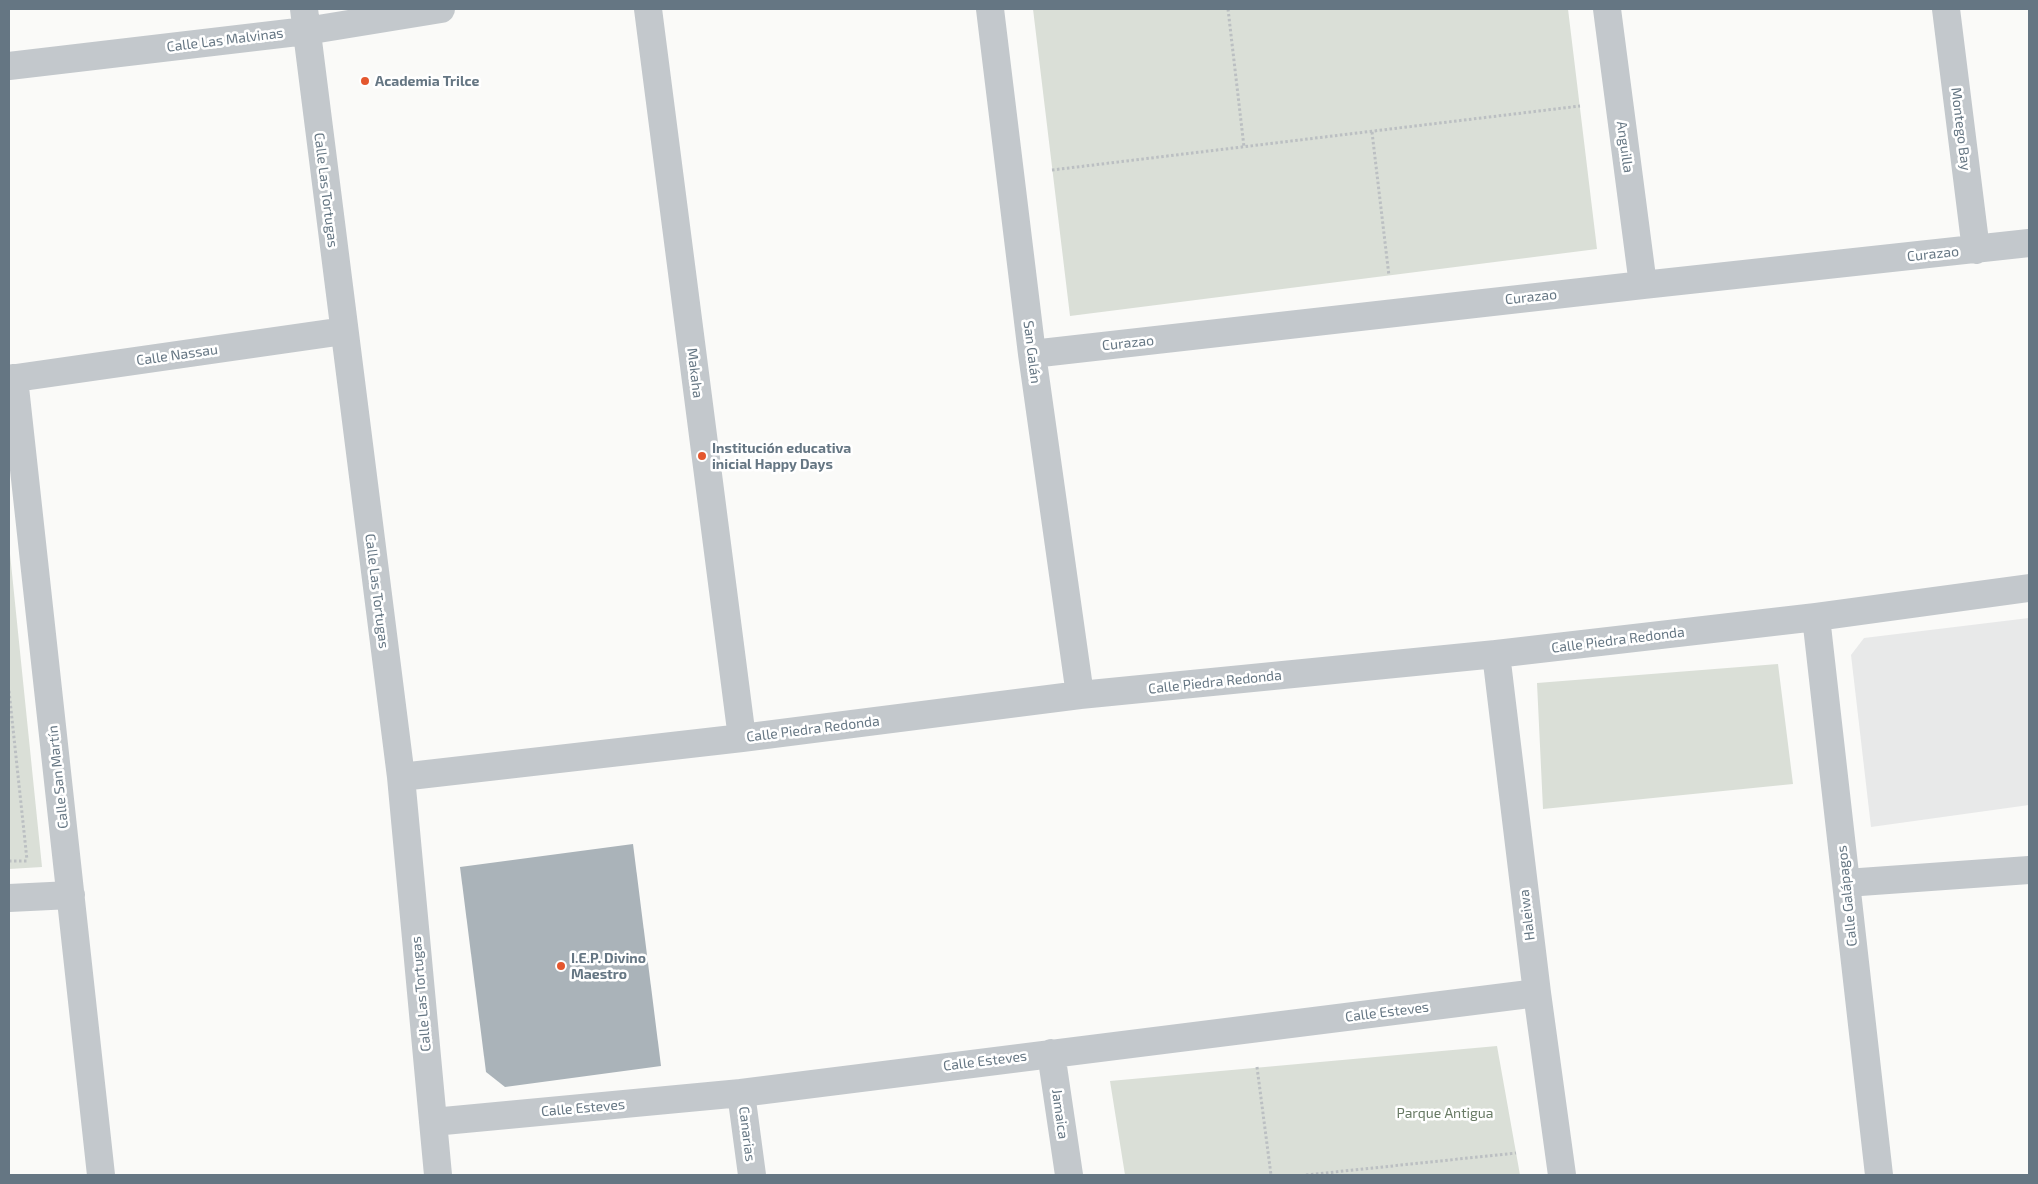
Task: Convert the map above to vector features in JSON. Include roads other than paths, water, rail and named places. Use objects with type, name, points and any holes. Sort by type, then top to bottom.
[{"type":"street","name":"Calle Las Malvinas","points":[[9,66],[305,20],[441,9]]},
{"type":"street","name":"Makaha","points":[[648,9],[742,738]]},
{"type":"street","name":"San Galán","points":[[990,9],[1032,354],[1080,695]]},
{"type":"street","name":"Anguilla","points":[[1607,9],[1644,284]]},
{"type":"street","name":"Montego Bay","points":[[1946,9],[1976,250]]},
{"type":"street","name":"Calle Las Tortugas","points":[[305,20],[401,777],[438,1175]]},
{"type":"street","name":"Curazao","points":[[1032,354],[1644,284],[2029,243]]},
{"type":"street","name":"Calle Nassau","points":[[11,379],[344,331]]},
{"type":"street","name":"Calle San Martín","points":[[11,379],[102,1175]]},
{"type":"street","name":"Calle Piedra Redonda","points":[[401,777],[742,738],[1080,695],[1496,654],[1816,617],[2029,588]]},
{"type":"street","name":"Calle Galápagos","points":[[1816,617],[1879,1175]]},
{"type":"street","name":"Haleiwa","points":[[1496,654],[1537,993],[1562,1175]]},
{"type":"street","points":[[1846,883],[2029,870]]},
{"type":"street","points":[[9,898],[71,895]]},
{"type":"street","name":"Calle Esteves","points":[[433,1122],[741,1093],[1537,993]]},
{"type":"street","name":"Jamaica","points":[[1051,1053],[1069,1175]]},
{"type":"street","name":"Canarias","points":[[741,1093],[752,1175]]},
{"type":"place","name":"Academia Trilce","points":[[365,81]]},
{"type":"place","name":"Institución educativa inicial Happy Days","points":[[702,456]]},
{"type":"place","name":"I.E.P. Divino Maestro","points":[[561,966]]},
{"type":"park label","name":"Parque Antigua","points":[[1445,1113]]}]
